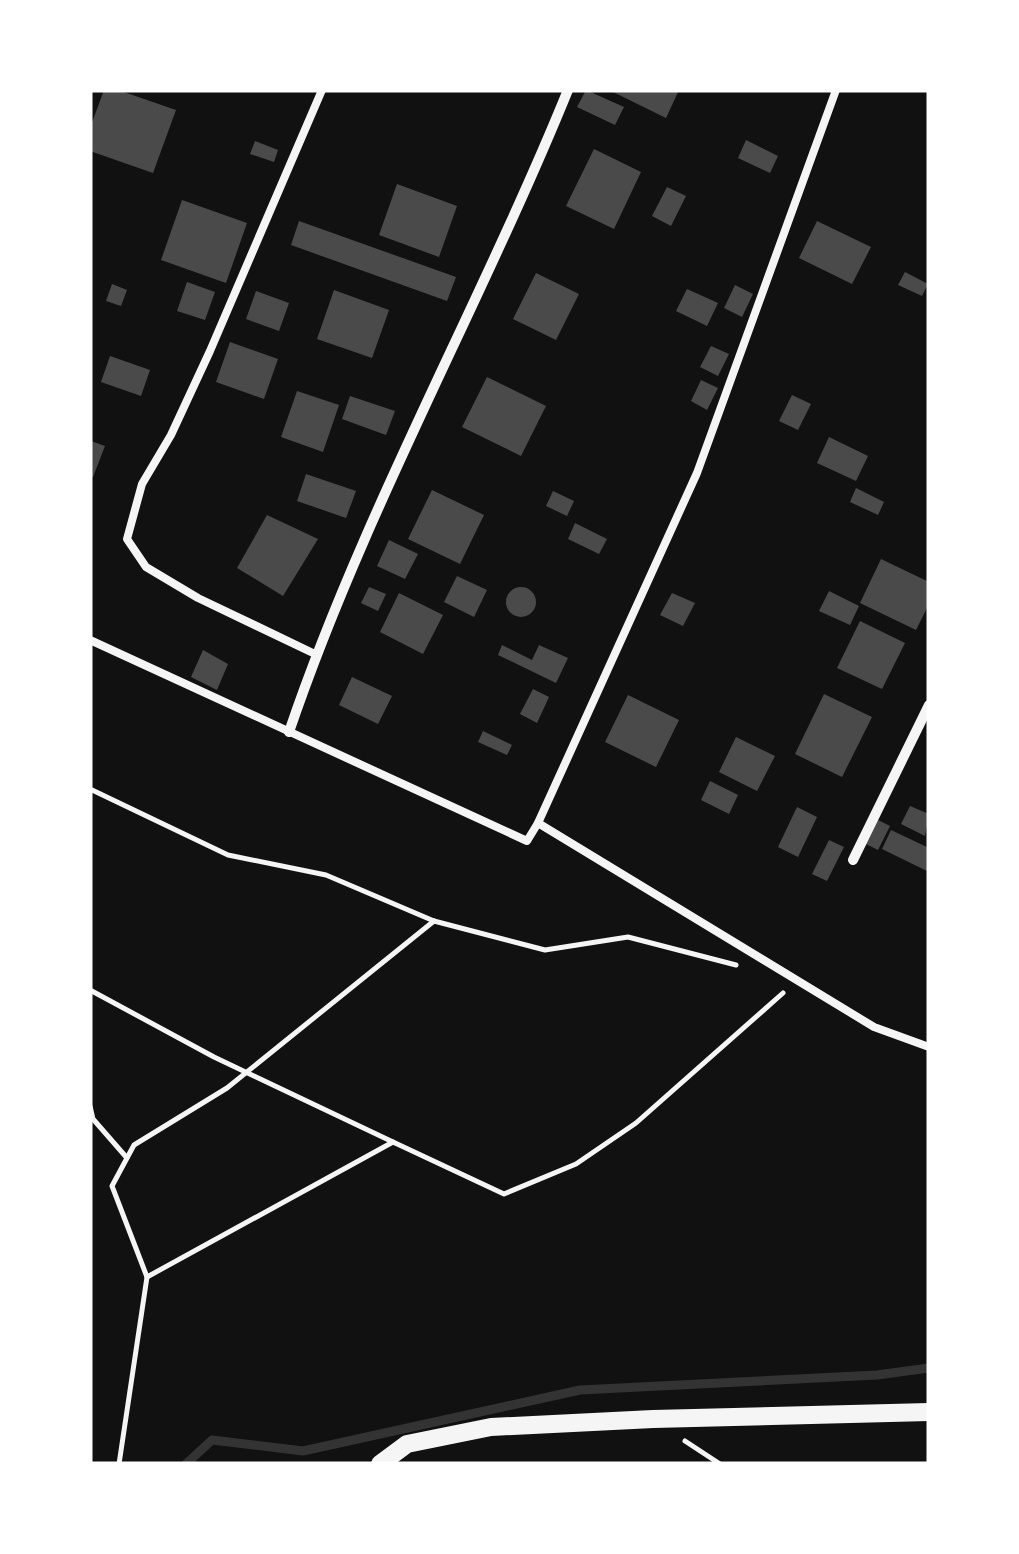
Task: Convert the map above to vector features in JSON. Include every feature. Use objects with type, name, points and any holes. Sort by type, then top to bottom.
[{"type":"street","points":[[289,732],[316,654],[398,466],[522,204],[568,90]]},
{"type":"street","points":[[852,860],[929,705]]},
{"type":"street","points":[[380,1464],[407,1444],[491,1427],[929,1412]]},
{"type":"lane","points":[[316,654],[198,598],[146,567],[127,539],[142,484],[187,402],[322,90]]},
{"type":"lane","points":[[90,640],[526,841],[538,823],[697,473],[836,90]]},
{"type":"lane","points":[[538,823],[874,1027],[929,1048]]},
{"type":"path","points":[[90,789],[228,855],[326,875],[434,921],[545,950],[628,937],[740,966]]},
{"type":"path","points":[[119,1464],[147,1277],[112,1186],[134,1145],[227,1088],[434,921]]},
{"type":"path","points":[[90,990],[246,1072],[504,1194],[576,1164],[636,1123],[796,981]]},
{"type":"path","points":[[90,1106],[93,1119],[127,1158]]},
{"type":"path","points":[[147,1277],[393,1142]]},
{"type":"building","points":[[104,90],[118,90],[176,110],[153,173],[90,151],[90,128]]},
{"type":"building","points":[[586,90],[624,107],[615,125],[577,107]]},
{"type":"building","points":[[609,90],[679,90],[666,118]]},
{"type":"building","points":[[746,140],[778,156],[770,173],[738,158]]},
{"type":"building","points":[[255,141],[278,150],[274,162],[250,154]]},
{"type":"building","points":[[594,149],[641,172],[614,229],[566,206]]},
{"type":"building","points":[[397,184],[457,206],[439,257],[379,235]]},
{"type":"building","points":[[667,187],[686,196],[671,226],[652,216]]},
{"type":"building","points":[[182,200],[247,223],[226,283],[161,260]]},
{"type":"building","points":[[299,221],[456,277],[447,301],[291,245]]},
{"type":"building","points":[[817,221],[871,247],[852,284],[799,258]]},
{"type":"building","points":[[905,272],[928,284],[922,296],[898,285]]},
{"type":"building","points":[[536,273],[579,294],[556,340],[513,319]]},
{"type":"building","points":[[187,282],[215,292],[205,320],[177,311]]},
{"type":"building","points":[[112,284],[127,290],[121,306],[106,301]]},
{"type":"building","points":[[735,285],[753,294],[742,317],[724,308]]},
{"type":"building","points":[[687,289],[718,303],[707,326],[676,311]]},
{"type":"building","points":[[334,290],[389,310],[372,358],[317,339]]},
{"type":"building","points":[[256,291],[289,303],[279,331],[246,319]]},
{"type":"building","points":[[230,342],[278,359],[264,399],[216,382]]},
{"type":"building","points":[[711,346],[729,354],[718,376],[700,367]]},
{"type":"building","points":[[110,356],[150,370],[141,396],[101,382]]},
{"type":"building","points":[[487,377],[546,406],[521,456],[462,427]]},
{"type":"building","points":[[701,380],[718,388],[707,410],[691,401]]},
{"type":"building","points":[[297,391],[339,405],[323,452],[281,437]]},
{"type":"building","points":[[792,395],[811,404],[798,430],[779,421]]},
{"type":"building","points":[[350,396],[395,411],[386,435],[342,419]]},
{"type":"building","points":[[829,437],[868,456],[856,481],[817,463]]},
{"type":"building","points":[[91,441],[105,446],[93,477],[90,476]]},
{"type":"building","points":[[306,474],[356,491],[346,518],[297,501]]},
{"type":"building","points":[[856,488],[884,502],[878,515],[850,502]]},
{"type":"building","points":[[432,490],[484,515],[460,564],[408,539]]},
{"type":"building","points":[[553,491],[574,501],[567,516],[546,506]]},
{"type":"building","points":[[267,515],[318,539],[283,596],[237,568]]},
{"type":"building","points":[[575,523],[607,539],[599,554],[568,539]]},
{"type":"building","points":[[389,540],[418,554],[405,579],[377,566]]},
{"type":"building","points":[[881,559],[929,582],[929,604],[916,630],[860,603]]},
{"type":"building","points":[[457,576],[487,590],[474,617],[444,602]]},
{"type":"building","points":[[369,587],[386,594],[378,611],[361,603]]},
{"type":"building","points":[[521,587],[532,591],[536,602],[532,613],[521,617],[510,613],[506,602],[510,591]]},
{"type":"building","points":[[829,591],[859,606],[850,625],[819,611]]},
{"type":"building","points":[[399,593],[443,615],[423,654],[380,632]]},
{"type":"building","points":[[672,593],[695,603],[683,626],[660,615]]},
{"type":"building","points":[[860,621],[905,643],[882,689],[837,668]]},
{"type":"building","points":[[502,645],[532,660],[539,645],[568,658],[556,683],[498,655]]},
{"type":"building","points":[[203,650],[228,664],[217,690],[191,677]]},
{"type":"building","points":[[352,677],[392,696],[378,724],[339,705]]},
{"type":"building","points":[[533,689],[549,697],[537,723],[520,714]]},
{"type":"building","points":[[824,694],[872,717],[842,777],[795,754]]},
{"type":"building","points":[[628,695],[679,720],[656,767],[605,742]]},
{"type":"building","points":[[483,731],[512,745],[507,755],[478,742]]},
{"type":"building","points":[[736,737],[775,756],[757,791],[719,772]]},
{"type":"building","points":[[710,781],[738,795],[729,814],[701,800]]},
{"type":"building","points":[[910,806],[929,814],[925,836],[901,824]]},
{"type":"building","points":[[797,807],[817,817],[798,857],[778,847]]},
{"type":"building","points":[[878,820],[890,826],[878,850],[866,844]]},
{"type":"building","points":[[891,830],[929,848],[929,872],[882,849]]},
{"type":"building","points":[[829,840],[844,847],[827,881],[812,874]]},
{"type":"waterway","points":[[186,1464],[212,1440],[303,1451],[580,1390],[877,1375],[929,1368]]}]
